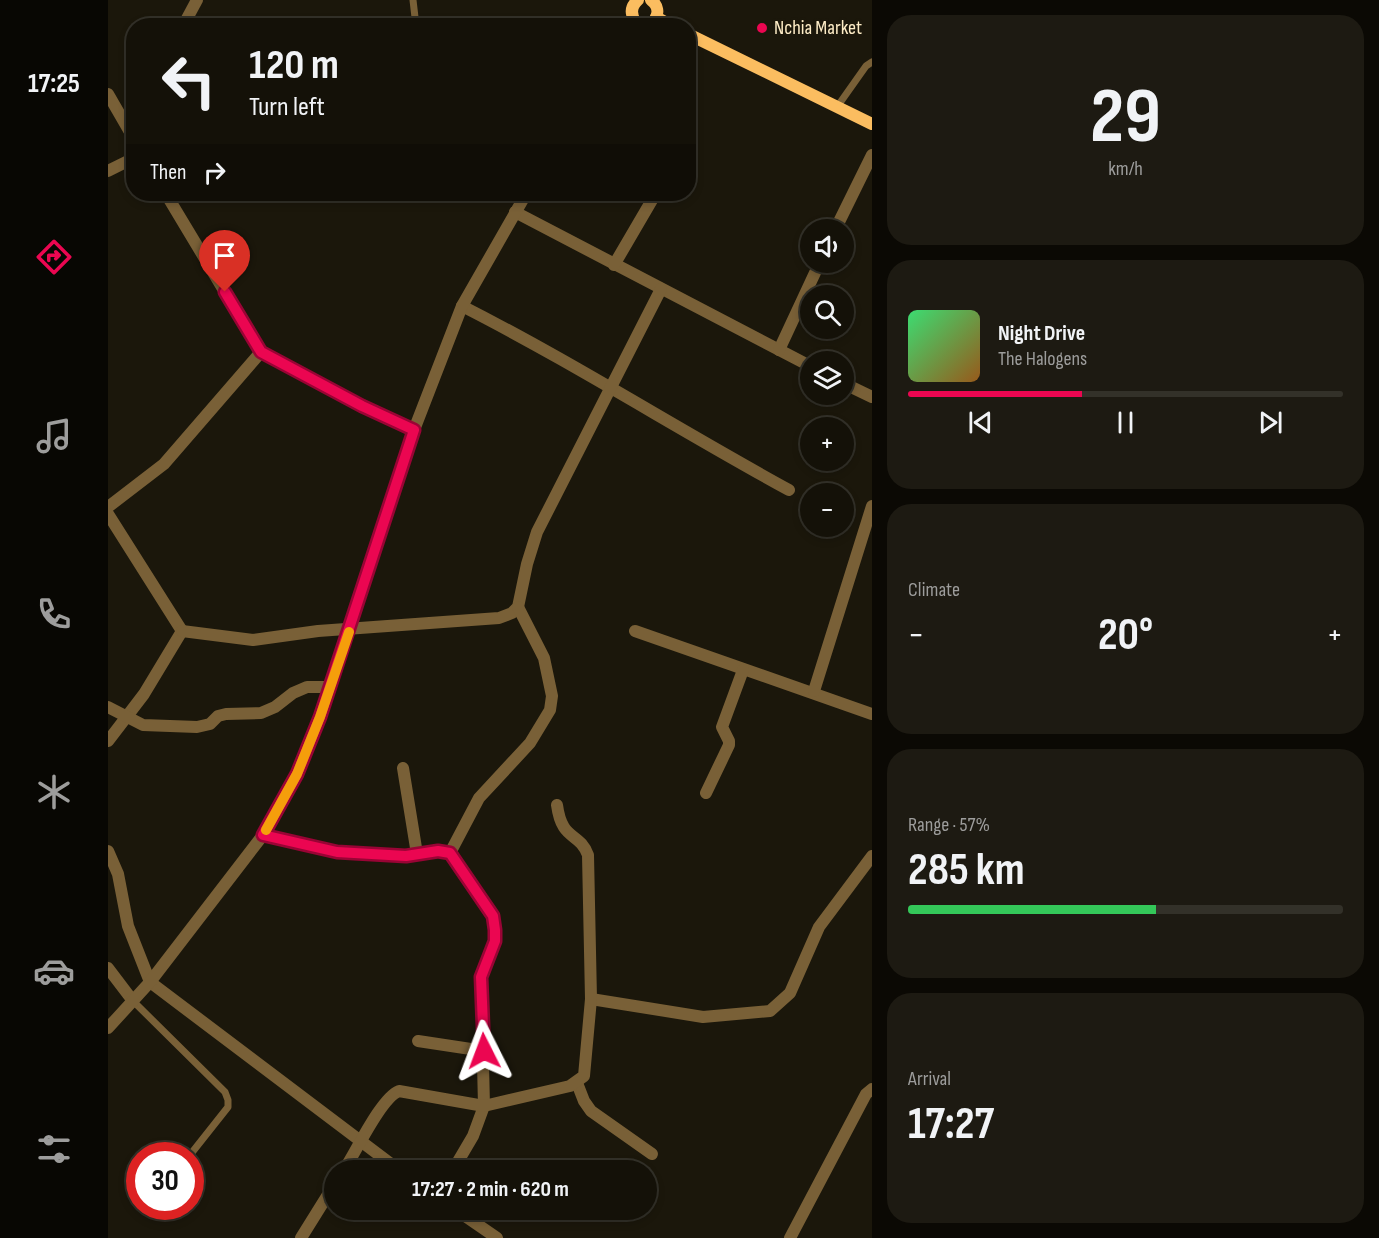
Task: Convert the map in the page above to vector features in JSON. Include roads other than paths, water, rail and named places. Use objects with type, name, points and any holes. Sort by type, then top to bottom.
[{"type":"main road","points":[[651,0],[657,8],[657,17]]},
{"type":"main road","points":[[632,2],[632,18]]},
{"type":"main road","points":[[696,38],[872,124]]},
{"type":"street","points":[[187,18],[196,0]]},
{"type":"street","points":[[108,94],[126,121]]},
{"type":"street","points":[[840,219],[872,155]]},
{"type":"street","points":[[108,171],[126,162]]},
{"type":"street","points":[[170,201],[261,352],[362,406],[414,430]]},
{"type":"street","points":[[108,1028],[150,982],[263,835],[297,774],[330,687],[414,430],[462,306],[522,201]]},
{"type":"street","points":[[614,265],[651,201]]},
{"type":"street","points":[[515,212],[800,361]]},
{"type":"street","points":[[779,350],[815,273]]},
{"type":"street","points":[[450,853],[479,798],[509,769],[530,742],[550,710],[552,696],[544,658],[518,608],[526,564],[537,532],[661,289]]},
{"type":"street","points":[[462,306],[528,340],[611,390],[789,490]]},
{"type":"street","points":[[108,507],[164,464],[261,352]]},
{"type":"street","points":[[854,389],[872,398]]},
{"type":"street","points":[[814,691],[872,506]]},
{"type":"street","points":[[108,514],[182,631]]},
{"type":"street","points":[[182,631],[253,640],[350,628],[499,618],[518,608]]},
{"type":"street","points":[[108,741],[144,694],[182,631]]},
{"type":"street","points":[[635,631],[743,670],[814,691],[872,714]]},
{"type":"street","points":[[706,793],[729,746],[722,727],[743,670]]},
{"type":"street","points":[[108,706],[143,725],[197,726],[210,723],[226,714],[261,713],[307,687],[330,687]]},
{"type":"street","points":[[403,768],[417,854]]},
{"type":"street","points":[[350,1160],[392,1094],[399,1091],[484,1106],[578,1083],[584,1076],[591,999],[588,855],[584,846],[564,830],[557,805]]},
{"type":"street","points":[[263,835],[337,852],[417,854],[438,851],[450,853],[493,916],[495,941],[481,977],[484,1106],[473,1136],[459,1160]]},
{"type":"street","points":[[108,851],[118,874],[128,926],[150,982],[386,1160]]},
{"type":"street","points":[[591,999],[703,1017],[770,1011],[790,993],[819,927],[872,856]]},
{"type":"street","points":[[108,968],[133,1001]]},
{"type":"street","points":[[418,1041],[484,1051]]},
{"type":"street","points":[[578,1083],[584,1101],[591,1111],[652,1154]]},
{"type":"street","points":[[790,1238],[866,1094],[872,1089]]},
{"type":"street","points":[[301,1238],[324,1201]]},
{"type":"street","points":[[471,1220],[497,1238]]},
{"type":"lane","points":[[413,0],[415,18]]},
{"type":"lane","points":[[837,107],[866,66],[872,62]]},
{"type":"lane","points":[[133,1001],[225,1092],[228,1107],[200,1142]]},
{"type":"place","name":"Nchia Market","points":[[762,28]]}]
